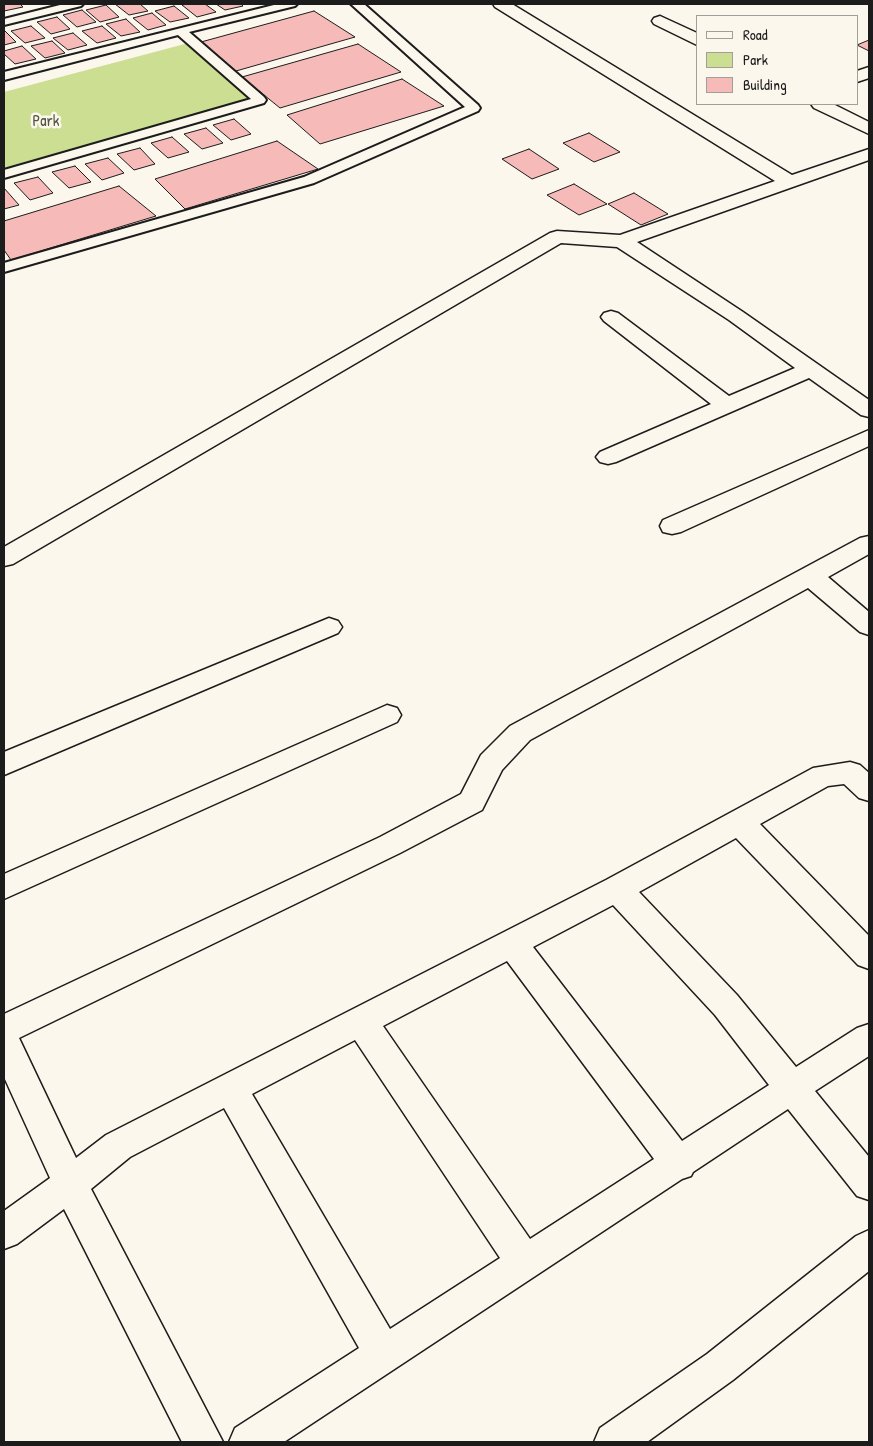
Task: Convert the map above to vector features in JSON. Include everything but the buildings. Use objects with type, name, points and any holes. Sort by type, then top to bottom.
[{"type":"street","points":[[501,4],[790,182]]},
{"type":"street","points":[[660,21],[696,39]]},
{"type":"street","points":[[822,105],[869,129]]},
{"type":"street","points":[[4,558],[557,237],[622,241],[869,154]]},
{"type":"street","points":[[622,241],[736,316],[869,410]]},
{"type":"street","points":[[611,317],[727,405]]},
{"type":"street","points":[[608,457],[811,368]]},
{"type":"street","points":[[672,526],[869,437]]},
{"type":"street","points":[[4,1029],[381,850],[472,802],[491,763],[520,733],[869,544]]},
{"type":"street","points":[[810,576],[869,626]]},
{"type":"street","points":[[4,764],[329,627]]},
{"type":"street","points":[[4,887],[387,715]]},
{"type":"street","points":[[4,1232],[118,1146],[618,889],[823,776],[850,773],[869,790]]},
{"type":"street","points":[[739,822],[869,956]]},
{"type":"street","points":[[618,889],[726,1005],[869,1184]]},
{"type":"street","points":[[512,944],[679,1164]]},
{"type":"street","points":[[361,1021],[525,1263]]},
{"type":"street","points":[[249,1442],[679,1164],[869,1038]]},
{"type":"street","points":[[4,1041],[70,1184],[203,1442]]},
{"type":"street","points":[[231,1088],[384,1355]]},
{"type":"street","points":[[614,1442],[720,1368],[869,1248]]},
{"type":"lane","points":[[4,22],[77,4]]},
{"type":"lane","points":[[4,76],[291,4]]},
{"type":"lane","points":[[4,268],[309,180],[474,108],[357,4]]},
{"type":"lane","points":[[4,174],[260,100],[180,31]]},
{"type":"green space","name":"Park","points":[[196,41],[260,100],[4,176],[4,92]]}]
